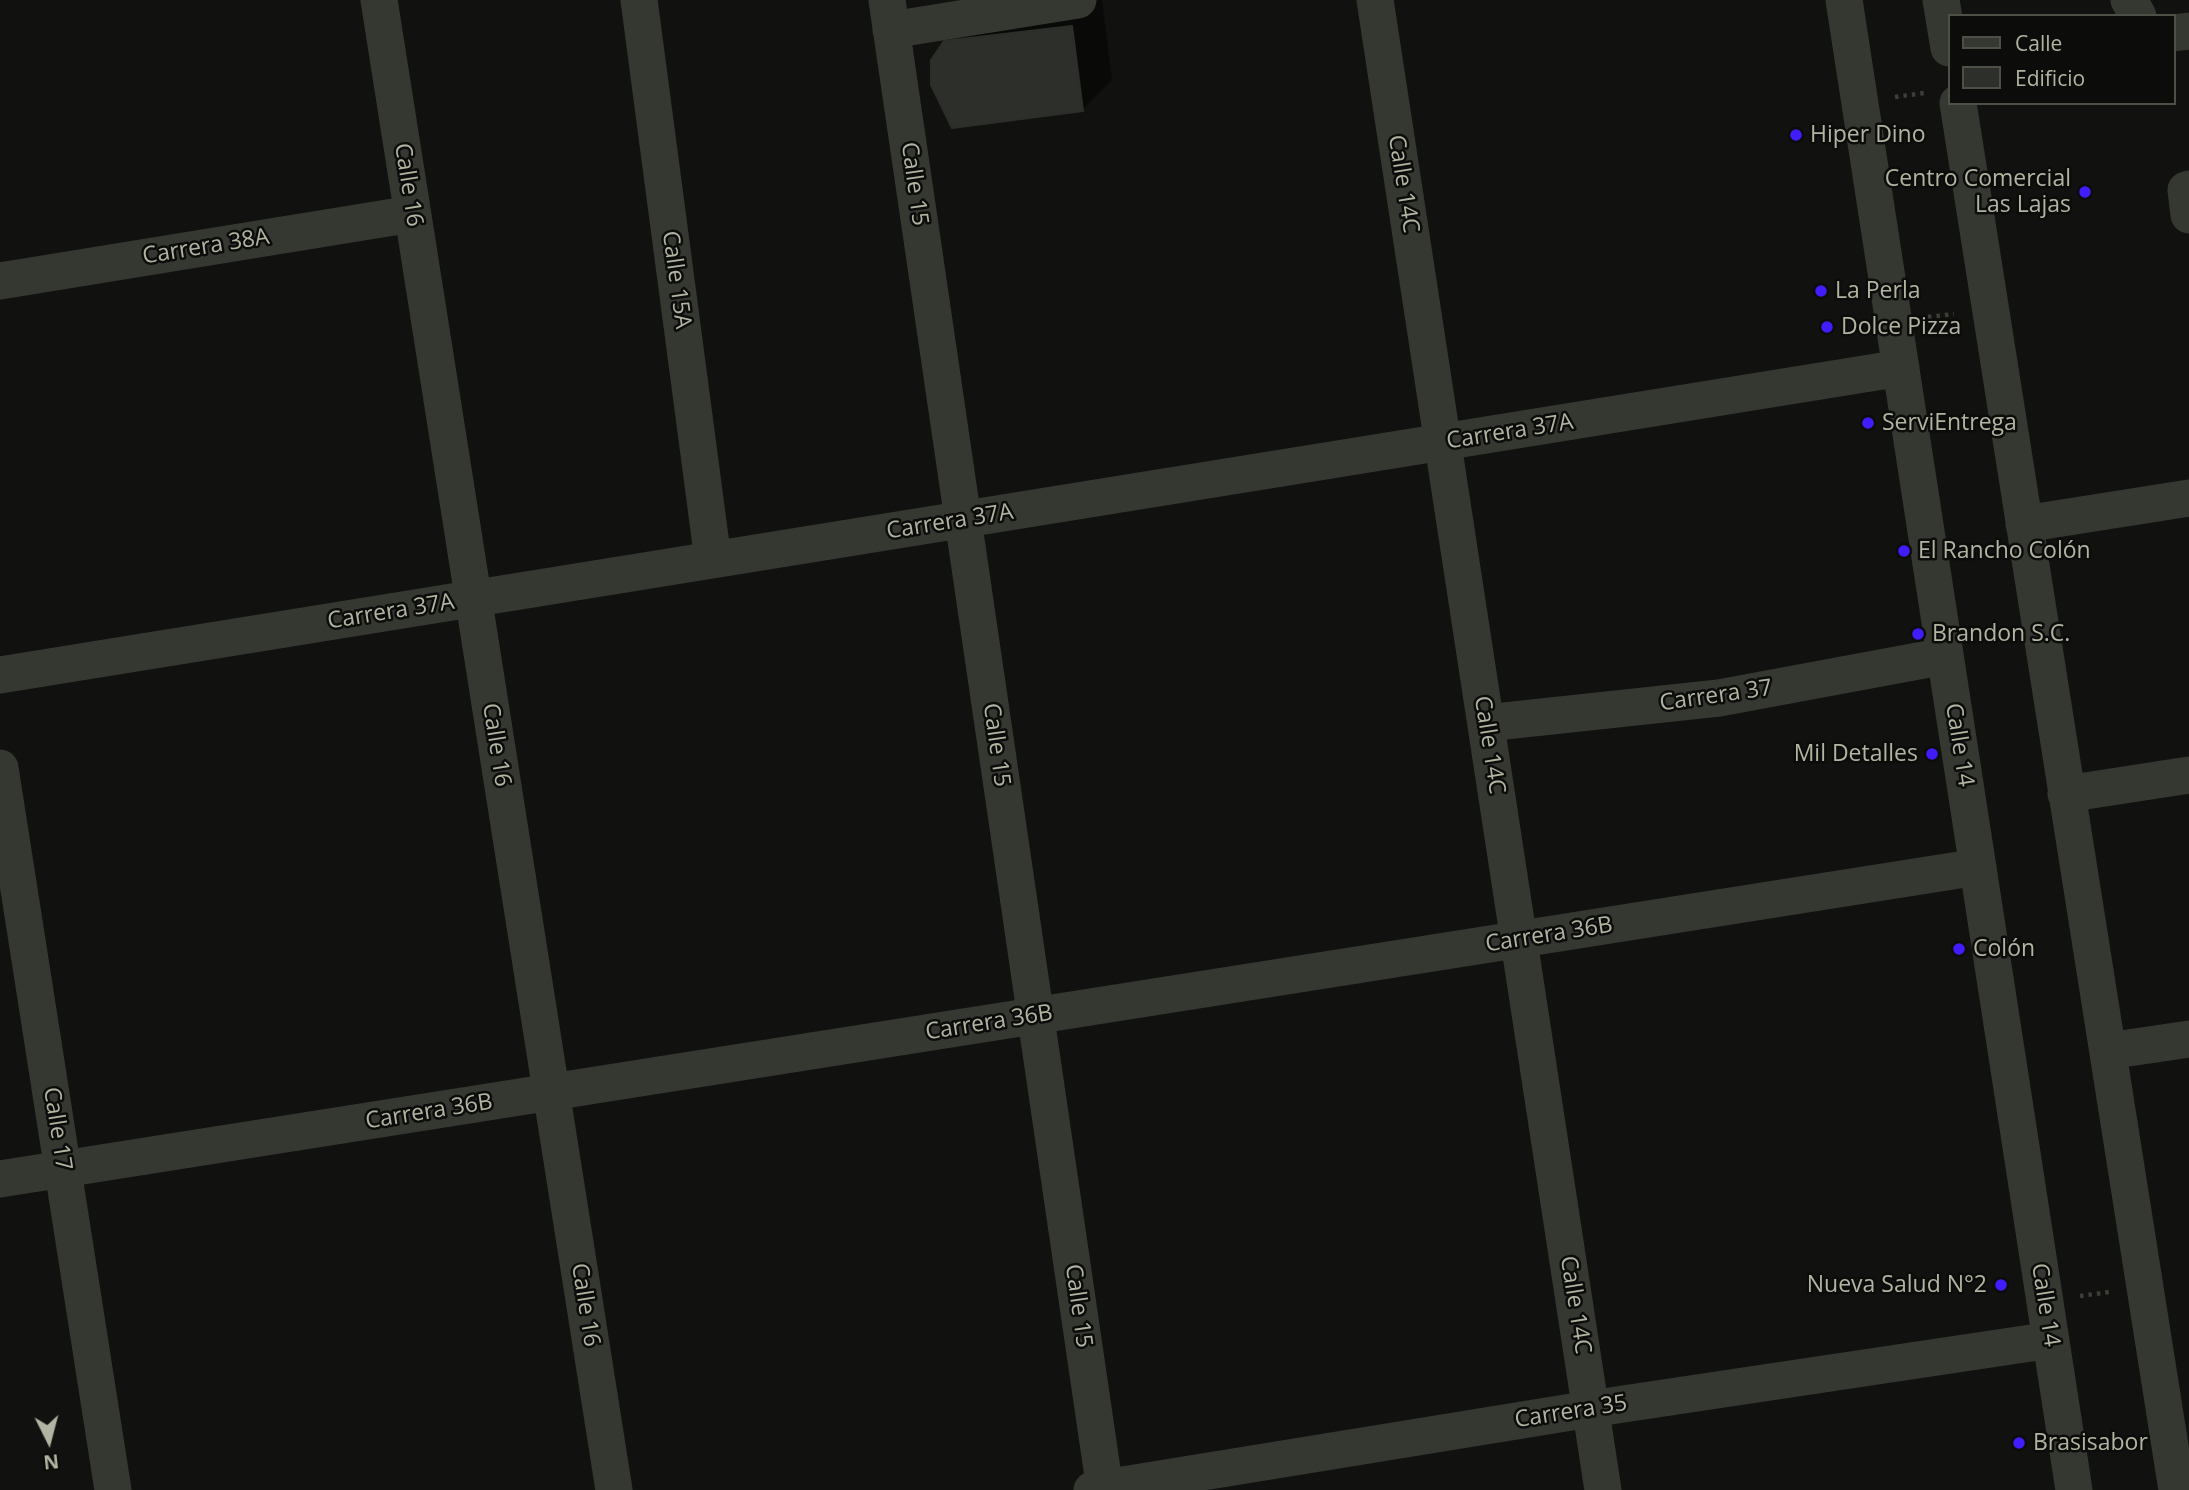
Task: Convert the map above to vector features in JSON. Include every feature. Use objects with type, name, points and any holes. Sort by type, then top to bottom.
[{"type":"street","name":"Calle 16","points":[[379,0],[614,1490]]},
{"type":"street","name":"Calle 15A","points":[[639,0],[713,560]]},
{"type":"street","points":[[889,15],[1079,0]]},
{"type":"street","name":"Calle 14C","points":[[1375,0],[1603,1490]]},
{"type":"street","name":"Calle 14","points":[[1844,0],[2074,1490]]},
{"type":"street","points":[[1941,0],[1948,42]]},
{"type":"street","name":"Calle 15","points":[[889,15],[1036,1016],[1101,1489]]},
{"type":"street","points":[[1958,105],[2177,1490]]},
{"type":"street","points":[[2189,190],[2186,190],[2189,215]]},
{"type":"street","name":"Carrera 38A","points":[[0,281],[412,214]]},
{"type":"street","name":"Carrera 37A","points":[[0,675],[1901,368]]},
{"type":"street","points":[[2024,524],[2189,498]]},
{"type":"street","name":"Carrera 37","points":[[1486,723],[1719,698],[1945,656]]},
{"type":"street","name":"Calle 17","points":[[0,768],[113,1490]]},
{"type":"street","points":[[2066,794],[2189,775]]},
{"type":"street","name":"Carrera 36B","points":[[0,1179],[1978,867]]},
{"type":"street","points":[[2108,1051],[2189,1038]]},
{"type":"street","name":"Carrera 35","points":[[1101,1489],[1590,1409],[2050,1340]]},
{"type":"path","points":[[1894,322],[1990,309]]},
{"type":"path","points":[[2045,1301],[2145,1287]]},
{"type":"building","points":[[1072,26],[1083,111],[952,128],[931,85],[931,60],[944,41]]},
{"type":"place","name":"Hiper Dino","points":[[1796,135]]},
{"type":"place","name":"Centro Comercial Las Lajas","points":[[2085,192]]},
{"type":"place","name":"La Perla","points":[[1821,291]]},
{"type":"place","name":"Dolce Pizza","points":[[1827,327]]},
{"type":"place","name":"ServiEntrega","points":[[1868,423]]},
{"type":"place","name":"El Rancho Colón","points":[[1904,551]]},
{"type":"place","name":"Brandon S.C.","points":[[1918,634]]},
{"type":"place","name":"Mil Detalles","points":[[1932,754]]},
{"type":"place","name":"Colón","points":[[1959,949]]},
{"type":"place","name":"Nueva Salud N°2","points":[[2001,1285]]},
{"type":"place","name":"Brasisabor","points":[[2019,1443]]}]
